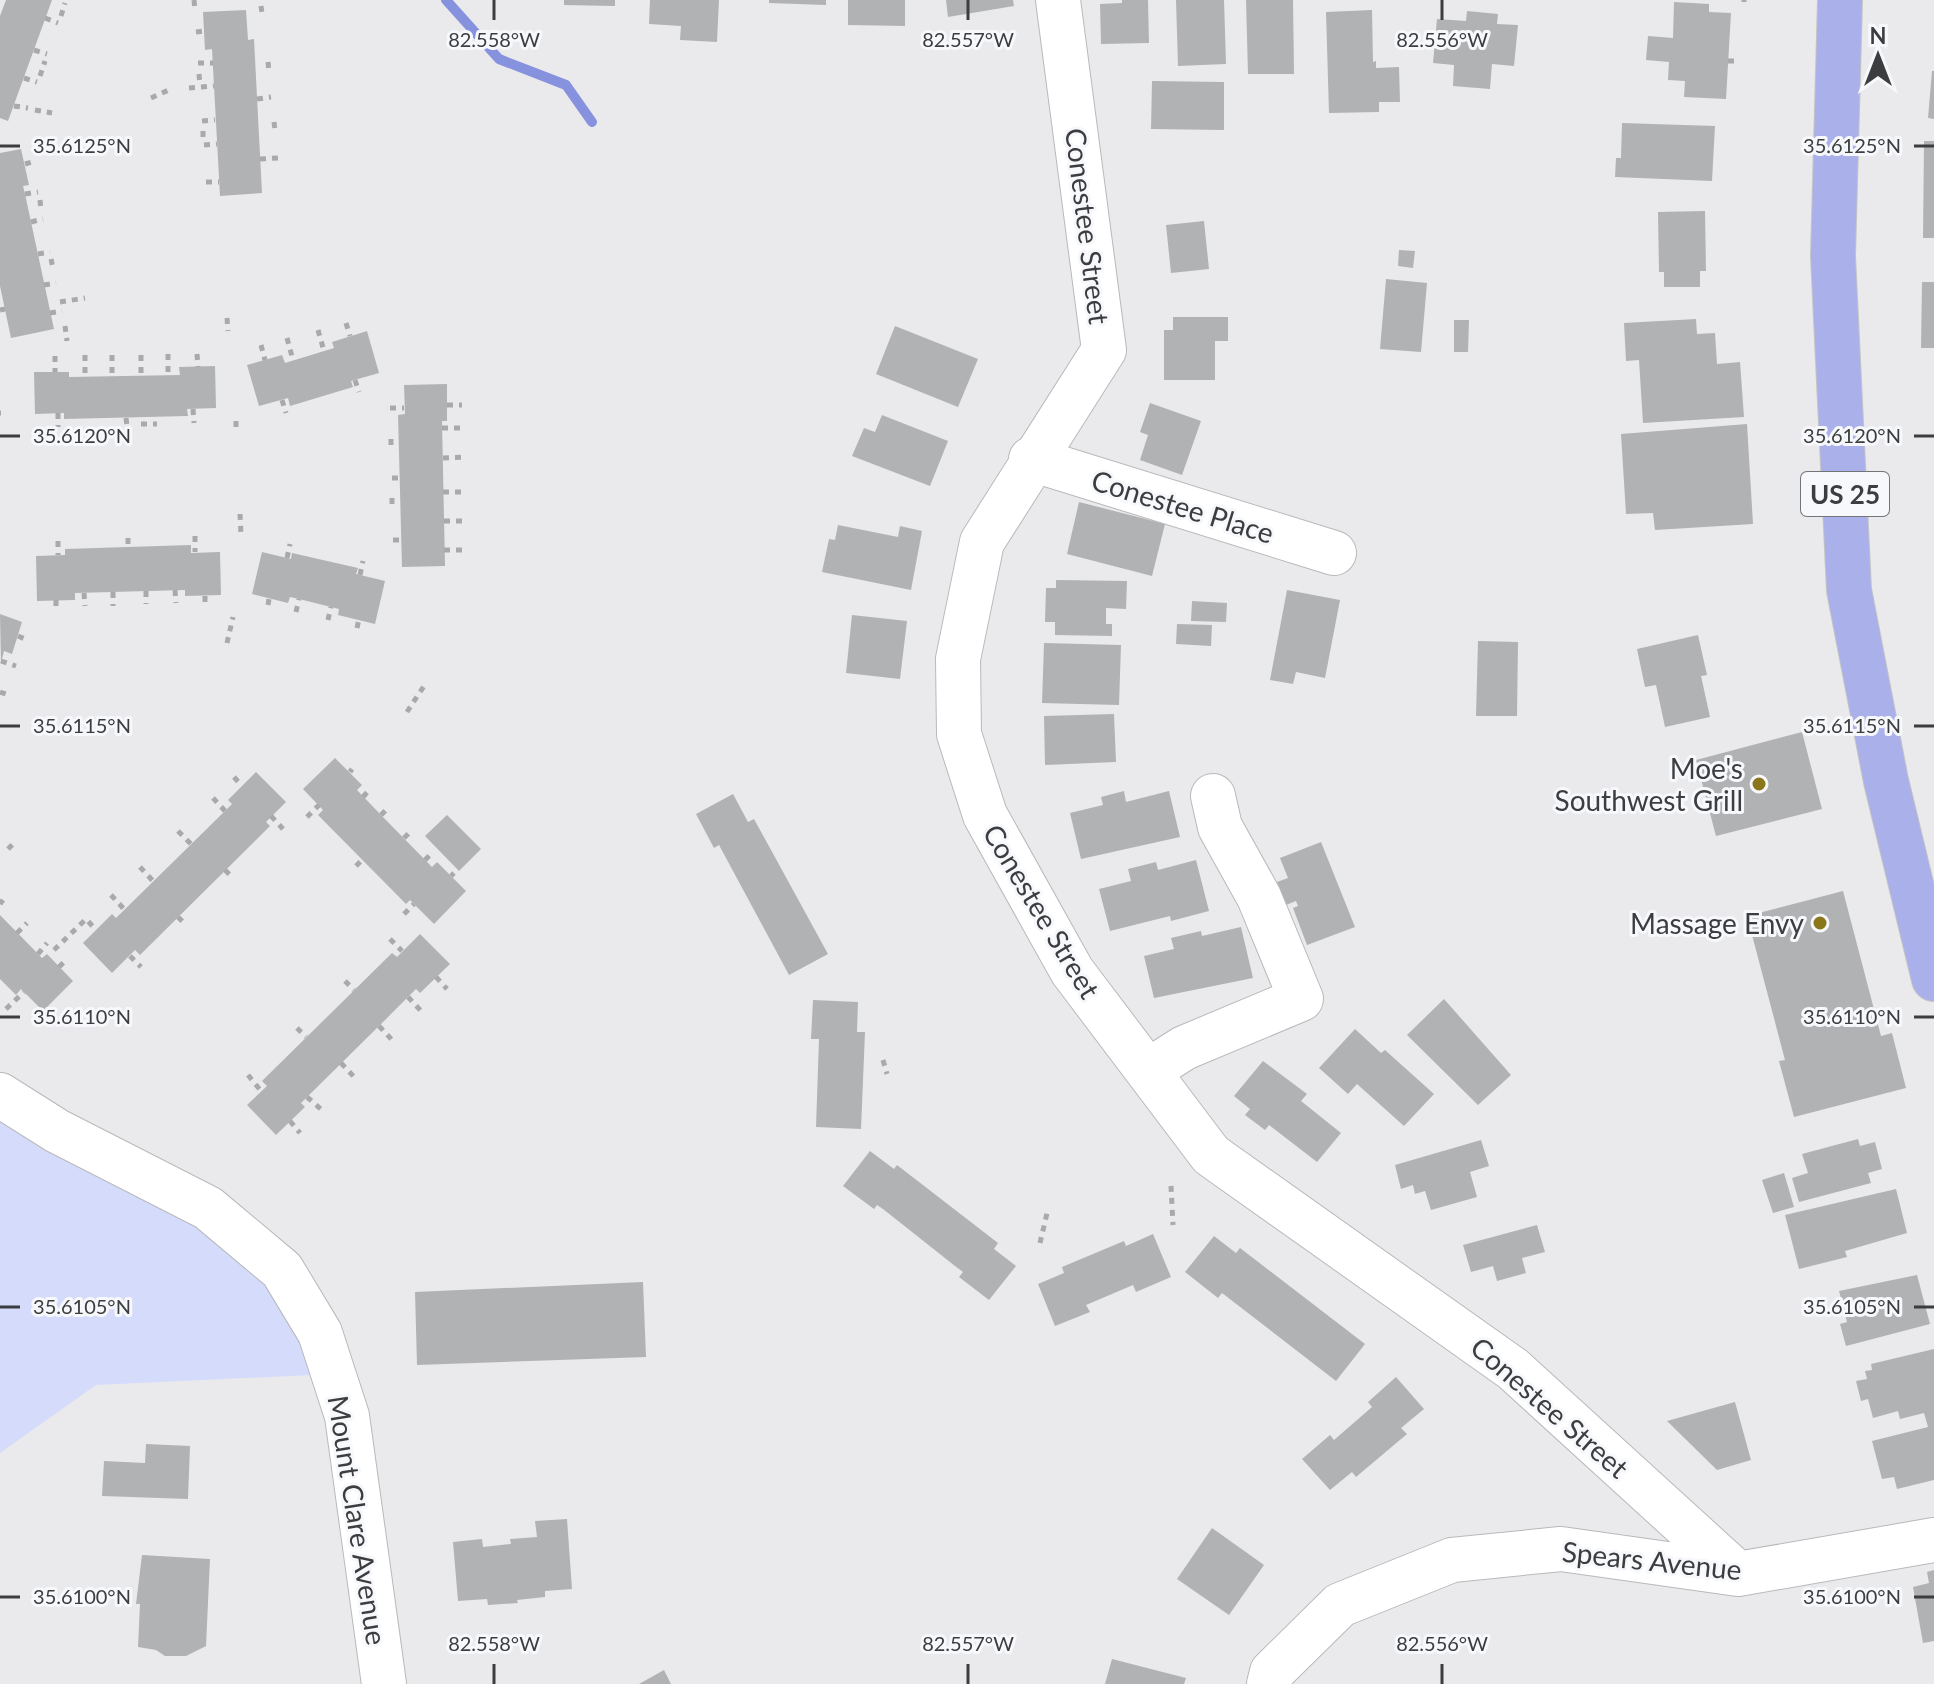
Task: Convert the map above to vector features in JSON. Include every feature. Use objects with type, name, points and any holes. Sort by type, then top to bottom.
[{"type":"main road","name":"US 25","points":[[1840,0],[1833,256],[1849,590],[1886,781],[1934,979]]},
{"type":"street","name":"Conestee Street","points":[[1058,0],[1104,350],[1031,459],[982,542],[958,659],[959,734],[985,815],[1072,971],[1211,1155],[1513,1369],[1738,1574]]},
{"type":"street","name":"Conestee Place","points":[[1031,459],[1334,553]]},
{"type":"street","points":[[1148,1071],[1184,1048],[1301,999],[1259,897],[1220,827],[1213,796]]},
{"type":"street","name":"Mount Clare Avenue","points":[[0,1095],[57,1131],[208,1208],[282,1270],[320,1333],[347,1416],[384,1684]]},
{"type":"street","name":"Spears Avenue","points":[[1269,1684],[1272,1672],[1340,1605],[1452,1560],[1561,1549],[1738,1574],[1934,1540]]},
{"type":"path","points":[[194,0],[195,10]]},
{"type":"path","points":[[61,16],[65,3]]},
{"type":"path","points":[[261,6],[262,13]]},
{"type":"path","points":[[45,18],[58,23]]},
{"type":"path","points":[[196,32],[204,31]]},
{"type":"path","points":[[24,78],[38,79],[46,58],[34,50]]},
{"type":"path","points":[[1728,61],[1740,61]]},
{"type":"path","points":[[268,62],[269,72]]},
{"type":"path","points":[[198,63],[213,63]]},
{"type":"path","points":[[199,74],[200,86]]},
{"type":"path","points":[[189,88],[214,86]]},
{"type":"path","points":[[151,98],[171,89]]},
{"type":"path","points":[[257,99],[271,97]]},
{"type":"path","points":[[14,106],[52,113]]},
{"type":"path","points":[[202,121],[215,120]]},
{"type":"path","points":[[274,122],[275,130]]},
{"type":"path","points":[[204,145],[217,144]]},
{"type":"path","points":[[260,159],[278,158]]},
{"type":"path","points":[[206,182],[219,182]]},
{"type":"path","points":[[25,194],[38,192]]},
{"type":"path","points":[[40,200],[41,210]]},
{"type":"path","points":[[31,222],[43,219]]},
{"type":"path","points":[[38,254],[51,255],[53,268]]},
{"type":"path","points":[[44,285],[56,283]]},
{"type":"path","points":[[60,302],[85,298]]},
{"type":"path","points":[[50,313],[62,311]]},
{"type":"path","points":[[227,318],[228,331]]},
{"type":"path","points":[[346,323],[350,336]]},
{"type":"path","points":[[65,326],[67,341]]},
{"type":"path","points":[[318,330],[324,351]]},
{"type":"path","points":[[287,338],[293,360]]},
{"type":"path","points":[[261,345],[265,360]]},
{"type":"path","points":[[168,354],[168,375]]},
{"type":"path","points":[[197,354],[198,367]]},
{"type":"path","points":[[85,355],[85,377]]},
{"type":"path","points":[[112,355],[112,377]]},
{"type":"path","points":[[141,355],[141,376]]},
{"type":"path","points":[[55,356],[55,372]]},
{"type":"path","points":[[355,380],[359,392]]},
{"type":"path","points":[[282,400],[286,413]]},
{"type":"path","points":[[447,405],[462,405]]},
{"type":"path","points":[[390,408],[404,408]]},
{"type":"path","points":[[193,409],[194,423]]},
{"type":"path","points":[[58,413],[58,427]]},
{"type":"path","points":[[126,418],[127,426]]},
{"type":"path","points":[[236,421],[236,433]]},
{"type":"path","points":[[141,424],[157,424]]},
{"type":"path","points":[[442,428],[463,428]]},
{"type":"path","points":[[391,439],[391,449]]},
{"type":"path","points":[[443,458],[464,457]]},
{"type":"path","points":[[392,478],[399,478]]},
{"type":"path","points":[[443,492],[465,492]]},
{"type":"path","points":[[392,498],[392,507]]},
{"type":"path","points":[[240,514],[241,535]]},
{"type":"path","points":[[444,521],[467,521]]},
{"type":"path","points":[[195,536],[195,552]]},
{"type":"path","points":[[128,538],[128,547]]},
{"type":"path","points":[[393,540],[401,540]]},
{"type":"path","points":[[58,541],[58,555]]},
{"type":"path","points":[[287,558],[290,544]]},
{"type":"path","points":[[444,550],[468,550]]},
{"type":"path","points":[[360,575],[363,561]]},
{"type":"path","points":[[175,590],[176,603]]},
{"type":"path","points":[[146,591],[146,604]]},
{"type":"path","points":[[113,592],[113,606]]},
{"type":"path","points":[[84,593],[85,606]]},
{"type":"path","points":[[296,612],[299,599]]},
{"type":"path","points":[[328,620],[331,607]]},
{"type":"path","points":[[227,643],[233,617]]},
{"type":"path","points":[[357,628],[359,619]]},
{"type":"path","points":[[18,636],[25,639]]},
{"type":"path","points":[[1,661],[16,666]]},
{"type":"path","points":[[407,712],[424,686]]},
{"type":"path","points":[[234,777],[242,786]]},
{"type":"path","points":[[363,797],[371,788]]},
{"type":"path","points":[[213,798],[225,811]]},
{"type":"path","points":[[307,817],[319,805]]},
{"type":"path","points":[[381,815],[389,807]]},
{"type":"path","points":[[271,816],[283,829]]},
{"type":"path","points":[[404,838],[412,830]]},
{"type":"path","points":[[178,831],[191,844]]},
{"type":"path","points":[[8,849],[13,844]]},
{"type":"path","points":[[425,860],[433,852]]},
{"type":"path","points":[[356,866],[362,860]]},
{"type":"path","points":[[140,867],[153,881]]},
{"type":"path","points":[[225,870],[232,877]]},
{"type":"path","points":[[111,895],[124,909]]},
{"type":"path","points":[[404,914],[414,904]]},
{"type":"path","points":[[178,917],[185,924]]},
{"type":"path","points":[[54,950],[86,919],[96,930]]},
{"type":"path","points":[[17,933],[27,923]]},
{"type":"path","points":[[390,939],[402,951]]},
{"type":"path","points":[[38,954],[47,943]]},
{"type":"path","points":[[130,956],[141,967]]},
{"type":"path","points":[[59,967],[65,961]]},
{"type":"path","points":[[436,977],[447,989]]},
{"type":"path","points":[[345,981],[354,990]]},
{"type":"path","points":[[6,1009],[24,992]]},
{"type":"path","points":[[408,997],[423,1013]]},
{"type":"path","points":[[379,1026],[394,1042]]},
{"type":"path","points":[[297,1028],[306,1037]]},
{"type":"path","points":[[883,1060],[887,1074]]},
{"type":"path","points":[[341,1063],[356,1079]]},
{"type":"path","points":[[248,1075],[261,1091]]},
{"type":"path","points":[[307,1097],[323,1111]]},
{"type":"path","points":[[290,1121],[300,1133]]},
{"type":"path","points":[[1171,1186],[1173,1225]]},
{"type":"path","points":[[1040,1243],[1048,1209]]},
{"type":"shaded area","points":[[0,1087],[208,1208],[333,1374],[96,1385],[0,1453]]},
{"type":"building","points":[[6,0],[52,0],[8,121],[0,118],[0,16]]},
{"type":"building","points":[[564,0],[615,0],[615,6],[564,5]]},
{"type":"building","points":[[650,0],[719,0],[717,42],[680,40],[681,26],[649,24]]},
{"type":"building","points":[[769,0],[826,0],[826,5],[769,3]]},
{"type":"building","points":[[848,0],[905,0],[905,26],[848,25]]},
{"type":"building","points":[[946,0],[1013,0],[1014,6],[948,17]]},
{"type":"building","points":[[1122,0],[1148,0],[1149,43],[1101,44],[1100,4],[1122,3]]},
{"type":"building","points":[[1176,0],[1224,0],[1226,64],[1178,66]]},
{"type":"building","points":[[1246,0],[1293,0],[1294,74],[1248,74]]},
{"type":"building","points":[[1674,2],[1709,4],[1709,12],[1731,13],[1726,99],[1684,97],[1685,81],[1668,80],[1669,62],[1646,60],[1648,36],[1673,38]]},
{"type":"building","points":[[246,10],[248,40],[254,39],[262,193],[220,196],[212,49],[205,50],[203,12]]},
{"type":"building","points":[[1372,10],[1373,62],[1376,61],[1376,68],[1399,67],[1400,102],[1379,102],[1379,112],[1329,113],[1326,12]]},
{"type":"building","points":[[1467,11],[1498,14],[1497,24],[1518,25],[1514,66],[1492,64],[1490,89],[1453,86],[1454,65],[1433,63],[1437,19],[1466,21]]},
{"type":"building","points":[[1934,71],[1934,119],[1928,118]]},
{"type":"building","points":[[1152,81],[1224,82],[1224,130],[1151,129]]},
{"type":"building","points":[[1622,123],[1715,126],[1712,181],[1615,177],[1616,158],[1621,158]]},
{"type":"building","points":[[1924,141],[1934,141],[1934,238],[1923,238]]},
{"type":"building","points":[[21,149],[29,185],[23,186],[54,329],[11,338],[0,286],[0,153]]},
{"type":"building","points":[[1705,211],[1706,271],[1700,271],[1700,287],[1664,287],[1664,272],[1659,272],[1658,212]]},
{"type":"building","points":[[1204,221],[1209,269],[1171,273],[1166,225]]},
{"type":"building","points":[[1399,250],[1415,251],[1413,268],[1398,266]]},
{"type":"building","points":[[1386,279],[1427,283],[1421,352],[1380,349]]},
{"type":"building","points":[[1922,282],[1934,282],[1934,348],[1921,348]]},
{"type":"building","points":[[1173,317],[1228,317],[1228,341],[1215,341],[1215,380],[1164,380],[1164,330],[1173,330]]},
{"type":"building","points":[[1696,319],[1697,334],[1715,333],[1717,364],[1740,362],[1744,417],[1643,423],[1639,360],[1626,361],[1624,323]]},
{"type":"building","points":[[1454,320],[1469,320],[1468,352],[1454,352]]},
{"type":"building","points":[[895,326],[978,359],[958,407],[876,374]]},
{"type":"building","points":[[367,331],[379,373],[351,381],[353,387],[290,406],[288,398],[259,406],[247,365],[282,355],[285,363],[334,348],[332,342]]},
{"type":"building","points":[[215,366],[216,408],[187,409],[188,416],[64,419],[64,413],[35,414],[34,372],[69,372],[69,377],[180,375],[179,367]]},
{"type":"building","points":[[447,384],[447,421],[442,421],[445,566],[402,567],[398,415],[405,414],[404,385]]},
{"type":"building","points":[[1150,403],[1201,421],[1182,475],[1140,460],[1148,435],[1140,432]]},
{"type":"building","points":[[882,415],[948,441],[930,486],[852,456],[864,428],[875,432]]},
{"type":"building","points":[[1747,424],[1753,524],[1655,530],[1653,513],[1626,514],[1621,434]]},
{"type":"building","points":[[1079,502],[1165,524],[1152,576],[1067,554]]},
{"type":"building","points":[[838,525],[898,537],[900,526],[922,531],[911,590],[822,572],[829,539],[835,540]]},
{"type":"building","points":[[191,545],[191,553],[220,552],[221,595],[185,596],[185,590],[75,593],[75,600],[37,601],[36,556],[65,555],[65,549]]},
{"type":"building","points":[[262,552],[291,559],[292,553],[358,568],[356,574],[385,581],[375,624],[338,615],[339,609],[299,599],[290,597],[288,603],[252,594]]},
{"type":"building","points":[[1056,580],[1127,581],[1126,609],[1106,608],[1106,624],[1112,624],[1112,636],[1055,635],[1055,622],[1045,622],[1046,588],[1056,588]]},
{"type":"building","points":[[1287,590],[1340,600],[1325,678],[1296,672],[1293,684],[1270,680]]},
{"type":"building","points":[[1192,601],[1227,603],[1226,622],[1191,621]]},
{"type":"building","points":[[0,614],[22,622],[12,654],[4,651],[1,663]]},
{"type":"building","points":[[852,615],[907,621],[900,679],[846,673]]},
{"type":"building","points":[[1177,624],[1212,625],[1211,646],[1176,644]]},
{"type":"building","points":[[1698,635],[1707,675],[1701,676],[1710,717],[1665,727],[1656,685],[1645,687],[1637,649]]},
{"type":"building","points":[[1478,641],[1518,642],[1517,716],[1476,716]]},
{"type":"building","points":[[1044,643],[1121,645],[1119,705],[1042,703]]},
{"type":"building","points":[[1114,714],[1116,762],[1045,765],[1044,716]]},
{"type":"building","name":"Moe's Southwest Grill","points":[[1802,732],[1822,809],[1716,836],[1696,760]]},
{"type":"building","points":[[335,758],[362,785],[357,790],[432,867],[437,862],[466,891],[434,924],[410,900],[406,904],[318,815],[323,810],[303,789]]},
{"type":"building","points":[[256,772],[286,802],[266,822],[270,826],[140,955],[135,950],[112,973],[83,943],[112,914],[116,918],[225,811],[232,804],[228,800]]},
{"type":"building","points":[[1124,791],[1126,802],[1169,791],[1180,837],[1081,859],[1070,813],[1103,805],[1101,797]]},
{"type":"building","points":[[733,794],[748,822],[754,819],[828,954],[789,975],[719,845],[714,848],[696,814]]},
{"type":"building","points":[[447,815],[481,849],[459,871],[425,836]]},
{"type":"building","points":[[1321,842],[1355,927],[1307,945],[1293,908],[1298,906],[1296,901],[1286,905],[1277,882],[1288,878],[1280,858]]},
{"type":"building","points":[[1196,860],[1209,911],[1171,921],[1170,916],[1110,931],[1099,889],[1131,881],[1128,869],[1156,862],[1158,870]]},
{"type":"building","points":[[1843,891],[1881,1036],[1892,1033],[1906,1088],[1794,1117],[1779,1061],[1785,1060],[1747,916]]},
{"type":"building","points":[[0,915],[42,958],[47,954],[73,981],[43,1011],[21,989],[16,995],[0,979]]},
{"type":"building","points":[[1241,927],[1253,978],[1154,998],[1144,956],[1174,949],[1171,938],[1201,931],[1202,936]]},
{"type":"building","points":[[420,934],[450,964],[420,993],[416,989],[301,1103],[305,1107],[276,1135],[247,1105],[267,1086],[262,1081],[392,953],[397,957]]},
{"type":"building","points":[[1444,999],[1511,1075],[1478,1105],[1407,1035]]},
{"type":"building","points":[[813,1000],[858,1002],[857,1032],[865,1032],[861,1129],[816,1127],[819,1039],[811,1039]]},
{"type":"building","points":[[1355,1029],[1381,1053],[1385,1050],[1434,1094],[1404,1126],[1357,1084],[1348,1094],[1319,1068]]},
{"type":"building","points":[[1263,1061],[1307,1094],[1301,1101],[1341,1133],[1317,1162],[1269,1125],[1265,1130],[1245,1115],[1250,1109],[1234,1096]]},
{"type":"building","points":[[1858,1139],[1860,1146],[1875,1142],[1882,1169],[1868,1173],[1871,1183],[1799,1202],[1792,1178],[1808,1173],[1802,1154]]},
{"type":"building","points":[[1481,1140],[1489,1166],[1470,1172],[1477,1197],[1431,1210],[1425,1191],[1415,1194],[1413,1185],[1401,1189],[1395,1165]]},
{"type":"building","points":[[870,1151],[894,1169],[897,1165],[998,1243],[994,1249],[1016,1266],[989,1300],[959,1277],[963,1272],[883,1209],[877,1205],[874,1209],[843,1186]]},
{"type":"building","points":[[1784,1173],[1794,1207],[1773,1213],[1762,1180]]},
{"type":"building","points":[[1896,1189],[1907,1233],[1845,1251],[1847,1257],[1799,1269],[1785,1215]]},
{"type":"building","points":[[1537,1225],[1545,1252],[1522,1258],[1526,1273],[1497,1281],[1493,1266],[1471,1272],[1463,1245]]},
{"type":"building","points":[[1153,1234],[1171,1277],[1136,1292],[1133,1285],[1086,1305],[1090,1312],[1055,1326],[1038,1284],[1064,1273],[1062,1267],[1124,1241],[1126,1246]]},
{"type":"building","points":[[1214,1236],[1236,1253],[1240,1248],[1365,1344],[1336,1381],[1222,1293],[1218,1298],[1185,1272]]},
{"type":"building","points":[[1917,1275],[1930,1324],[1846,1346],[1840,1324],[1847,1322],[1839,1291]]},
{"type":"building","points":[[643,1282],[646,1357],[417,1365],[415,1292]]},
{"type":"building","points":[[1934,1349],[1934,1480],[1897,1489],[1894,1477],[1882,1479],[1872,1441],[1928,1427],[1924,1413],[1900,1419],[1898,1411],[1873,1418],[1868,1399],[1861,1401],[1856,1381],[1867,1379],[1865,1371],[1872,1370],[1871,1364]]},
{"type":"building","points":[[1396,1377],[1424,1409],[1401,1428],[1407,1434],[1356,1477],[1352,1472],[1330,1490],[1302,1459],[1330,1435],[1334,1440],[1372,1407],[1368,1402]]},
{"type":"building","points":[[1735,1402],[1751,1460],[1717,1470],[1667,1421]]},
{"type":"building","points":[[146,1444],[190,1446],[188,1499],[102,1496],[104,1461],[145,1463]]},
{"type":"building","points":[[567,1519],[572,1589],[545,1591],[545,1597],[517,1600],[518,1603],[488,1605],[487,1599],[458,1601],[453,1542],[482,1539],[483,1547],[511,1544],[510,1539],[537,1537],[535,1521]]},
{"type":"building","points":[[1212,1528],[1264,1565],[1229,1615],[1177,1579]]},
{"type":"building","points":[[142,1555],[210,1559],[206,1646],[186,1656],[165,1656],[156,1650],[138,1647],[140,1604],[136,1604]]},
{"type":"building","points":[[1934,1570],[1934,1641],[1923,1643],[1913,1587],[1929,1583],[1927,1572]]},
{"type":"building","points":[[1112,1659],[1186,1678],[1184,1684],[1105,1684]]},
{"type":"building","points":[[664,1670],[671,1684],[639,1684]]},
{"type":"waterway","points":[[446,0],[499,59],[566,85],[592,122]]},
{"type":"place","name":"Moe's Southwest Grill","points":[[1759,784]]},
{"type":"place","name":"Massage Envy","points":[[1820,923]]}]
